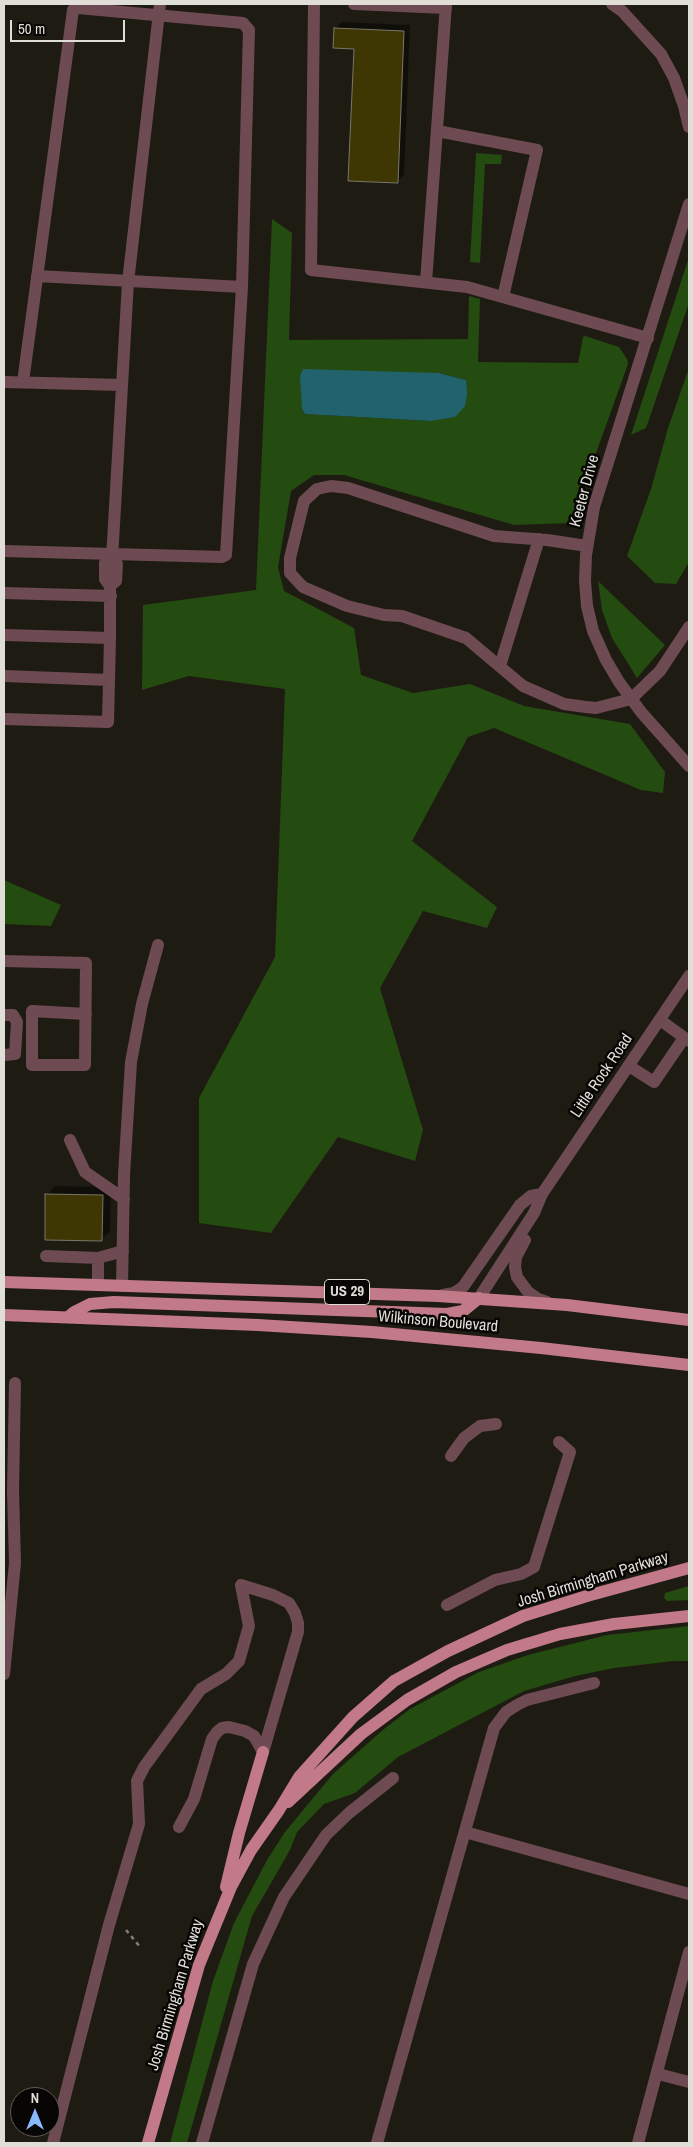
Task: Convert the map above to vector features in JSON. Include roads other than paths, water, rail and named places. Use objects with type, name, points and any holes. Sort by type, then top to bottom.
[{"type":"main road","name":"Wilkinson Boulevard","points":[[4,1282],[479,1298],[554,1304],[689,1320]]},
{"type":"main road","points":[[68,1317],[90,1304],[114,1302],[447,1314],[463,1311],[479,1298]]},
{"type":"main road","name":"Wilkinson Boulevard","points":[[4,1315],[258,1325],[372,1332],[541,1348],[689,1365]]},
{"type":"main road","name":"Josh Birmingham Parkway","points":[[148,2143],[199,1965],[221,1909],[251,1850],[310,1762],[353,1717],[394,1681],[448,1651],[523,1616],[689,1568]]},
{"type":"main road","name":"Josh Birmingham Parkway","points":[[279,1810],[361,1734],[407,1700],[456,1672],[507,1650],[560,1634],[614,1624],[689,1616]]},
{"type":"main road","points":[[221,1909],[239,1832],[263,1752]]},
{"type":"street","points":[[314,4],[311,270],[467,287],[648,338]]},
{"type":"street","points":[[354,4],[446,6],[426,282]]},
{"type":"street","points":[[612,4],[622,11],[661,54],[674,78],[689,127]]},
{"type":"street","points":[[4,551],[112,556],[222,557],[226,555],[242,287],[249,30],[243,23],[159,10],[78,8],[73,10],[23,382]]},
{"type":"street","points":[[4,719],[108,722],[110,591],[105,579],[105,563],[112,556],[128,282],[159,10]]},
{"type":"street","points":[[437,131],[537,150],[503,297]]},
{"type":"street","name":"Keeter Drive","points":[[689,204],[594,507],[587,546],[586,580],[587,606],[593,631],[618,682],[631,699],[685,753],[689,766]]},
{"type":"street","points":[[37,276],[242,287]]},
{"type":"street","points":[[4,382],[122,385]]},
{"type":"street","points":[[587,546],[539,539],[494,536],[348,488],[331,486],[317,489],[304,501],[290,558],[290,573],[303,587],[347,606],[384,615],[402,616],[466,638],[523,686],[564,704],[596,708],[631,699],[660,671],[689,627]]},
{"type":"street","points":[[500,666],[539,539]]},
{"type":"street","points":[[4,593],[110,591]]},
{"type":"street","points":[[4,635],[110,638]]},
{"type":"street","points":[[4,676],[109,680]]},
{"type":"street","points":[[122,1286],[127,1110],[131,1062],[142,1004],[158,945]]},
{"type":"street","points":[[4,960],[86,963],[86,1014],[86,1065],[32,1064],[32,1011],[86,1014]]},
{"type":"street","name":"Little Rock Road","points":[[479,1298],[533,1215],[542,1194],[689,976]]},
{"type":"street","points":[[4,1015],[13,1016],[17,1022],[15,1054],[4,1055]]},
{"type":"street","points":[[629,1066],[654,1082],[687,1040],[660,1020]]},
{"type":"street","points":[[70,1140],[85,1172],[124,1199]]},
{"type":"street","name":"Little Rock Road","points":[[438,1296],[454,1293],[463,1288],[520,1205],[531,1196],[542,1194]]},
{"type":"street","points":[[533,1215],[532,1226],[516,1257],[516,1274],[524,1288],[532,1296],[554,1304]]},
{"type":"street","points":[[46,1256],[98,1258],[123,1251]]},
{"type":"street","points":[[98,1258],[98,1285]]},
{"type":"street","points":[[4,1674],[15,1563],[13,1491],[15,1382]]},
{"type":"street","points":[[450,1456],[464,1438],[480,1426],[496,1424]]},
{"type":"street","points":[[447,1605],[495,1580],[521,1574],[534,1567],[570,1452],[560,1442]]},
{"type":"street","points":[[53,2143],[108,1925],[139,1824],[136,1787],[138,1776],[201,1689],[226,1674],[239,1661],[249,1626],[241,1585],[273,1595],[289,1603],[298,1623],[298,1632],[263,1752]]},
{"type":"street","points":[[377,2143],[491,1734],[496,1723],[506,1712],[527,1700],[594,1683]]},
{"type":"street","points":[[179,1827],[194,1799],[212,1738],[217,1732],[229,1727],[244,1731],[254,1736],[263,1752]]},
{"type":"street","points":[[202,2143],[253,1964],[284,1897],[326,1835],[349,1813],[393,1778]]},
{"type":"street","points":[[465,1832],[689,1894]]},
{"type":"street","points":[[638,2143],[658,2074],[689,1952]]},
{"type":"street","points":[[658,2074],[689,2082]]},
{"type":"water","points":[[303,369],[439,373],[466,380],[465,406],[455,417],[430,421],[305,414],[302,409],[300,376]]}]
